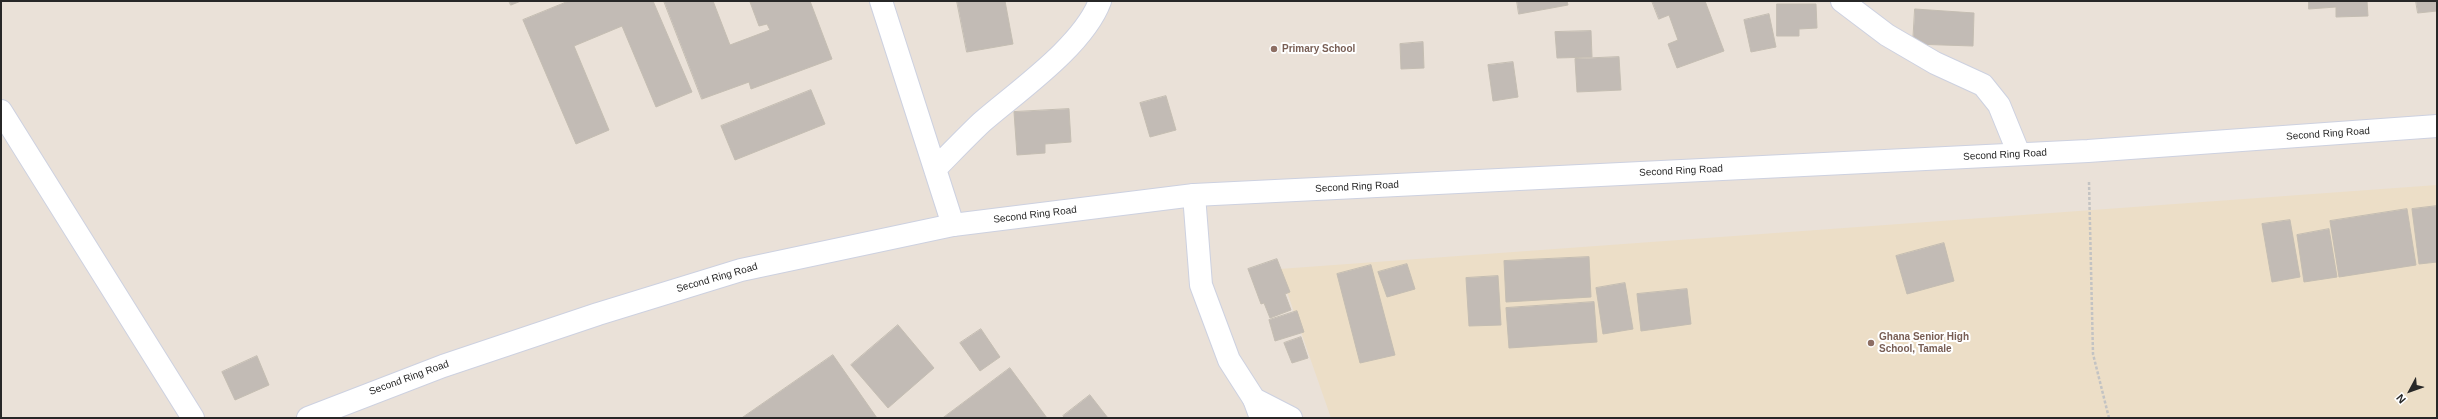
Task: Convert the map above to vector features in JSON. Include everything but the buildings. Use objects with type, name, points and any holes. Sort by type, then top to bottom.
[{"type":"street","points":[[881,1],[953,225]]},
{"type":"street","points":[[934,169],[981,124],[1066,50],[1095,13],[1100,1]]},
{"type":"street","points":[[1842,1],[1887,35],[1935,63],[1983,85],[1999,105],[2019,154]]},
{"type":"street","points":[[1,111],[193,418]]},
{"type":"street","name":"Second Ring Road","points":[[308,418],[443,366],[598,314],[742,270],[953,225],[1194,195],[2088,151],[2437,126]]},
{"type":"street","points":[[1194,195],[1201,285],[1230,360],[1258,408],[1291,418]]},
{"type":"path","points":[[2088,151],[2093,354],[2109,418]]},
{"type":"shaded area","name":"Ghana Senior High School, Tamale","points":[[2437,185],[2437,418],[1331,418],[1279,269]]},
{"type":"place","name":"Primary School","points":[[1274,49]]},
{"type":"place","name":"Ghana Senior High School, Tamale","points":[[1871,343]]}]
